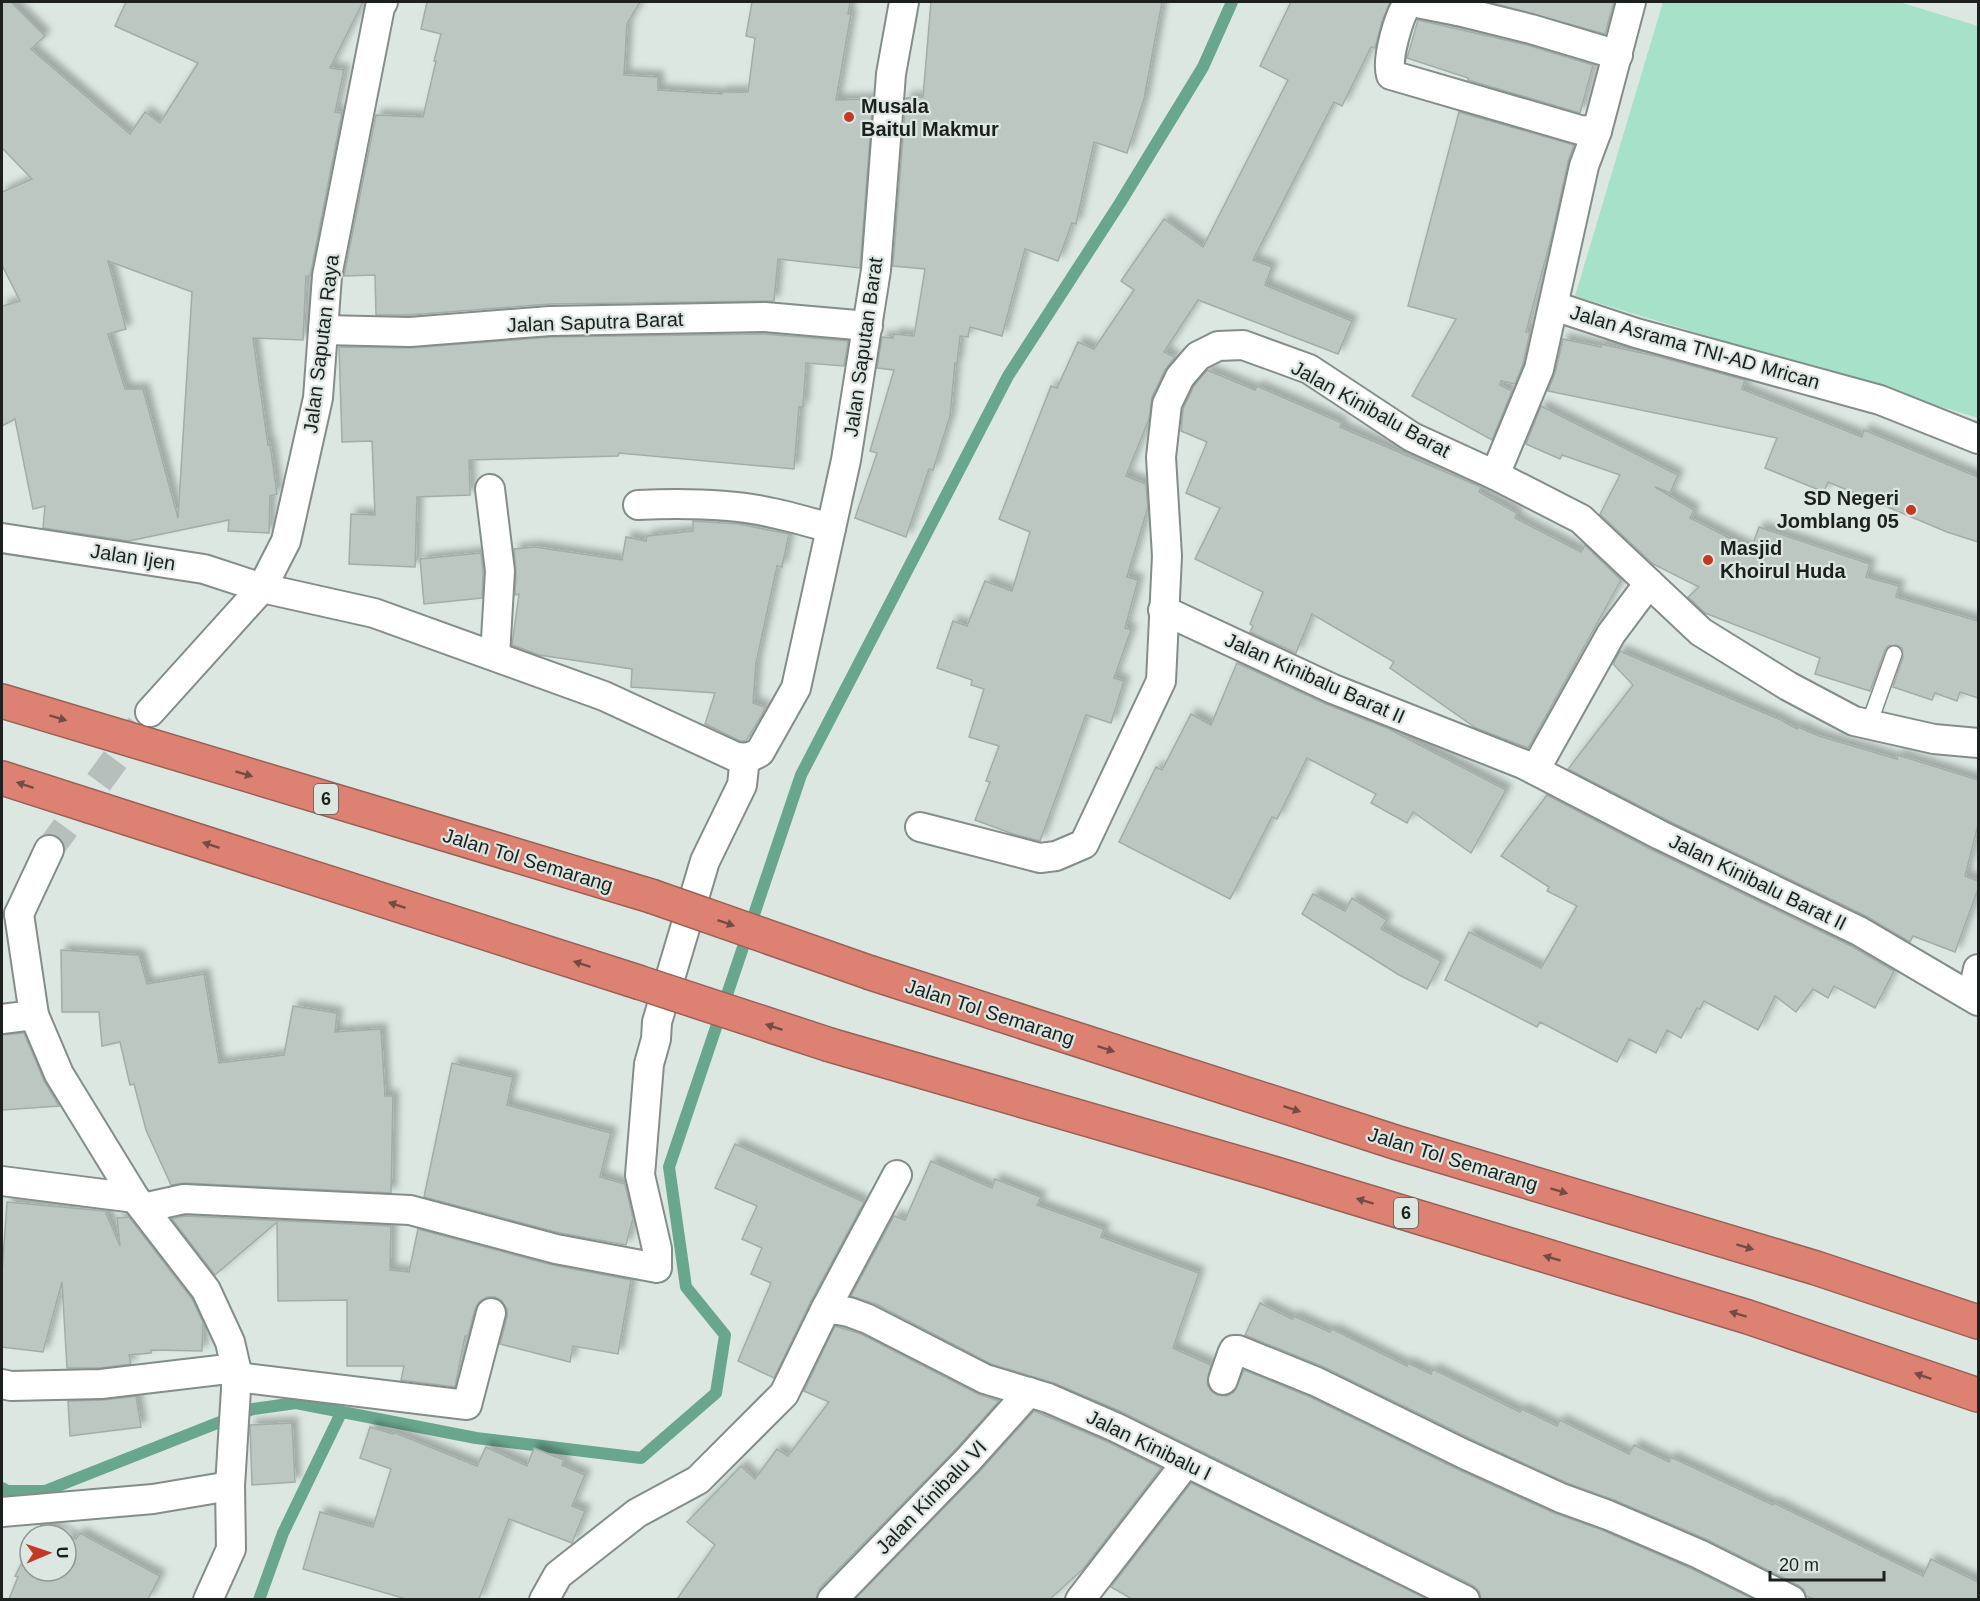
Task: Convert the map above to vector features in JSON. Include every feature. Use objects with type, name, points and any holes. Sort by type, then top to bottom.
[{"type":"highway","name":"Jalan Tol Semarang","points":[[2,701],[651,896],[871,973],[1398,1143],[1816,1268],[1978,1322]]},
{"type":"highway","name":"6","points":[[2,778],[830,1045],[1274,1173],[1748,1317],[1978,1395]]},
{"type":"street","name":"Jalan Saputan Raya","points":[[150,712],[262,588],[286,541],[318,398],[327,276],[380,7],[383,2]]},
{"type":"street","name":"Jalan Saputan Barat","points":[[745,758],[760,752],[796,688],[846,459],[876,270],[891,74],[904,2]]},
{"type":"street","points":[[1597,131],[1580,130],[1391,75],[1389,68],[1396,33],[1411,2],[1460,6],[1618,55]]},
{"type":"street","name":"Jalan Asrama TNI-AD Mrican","points":[[1632,2],[1597,131],[1584,166],[1554,306],[1636,333],[1880,400],[1978,439]]},
{"type":"street","points":[[1495,475],[1539,369],[1554,306]]},
{"type":"street","name":"Jalan Saputra Barat","points":[[323,330],[410,332],[550,321],[765,317],[868,326]]},
{"type":"street","name":"Jalan Kinibalu Barat","points":[[920,827],[1040,858],[1056,856],[1084,844],[1161,681],[1167,556],[1161,457],[1167,404],[1180,377],[1198,356],[1218,346],[1243,345],[1310,369],[1412,437],[1495,475],[1581,519],[1701,632],[1788,687],[1854,721],[1934,738],[1978,743]]},
{"type":"street","points":[[490,489],[500,571],[495,656]]},
{"type":"street","points":[[638,505],[668,503],[709,505],[771,512],[831,528]]},
{"type":"street","name":"Jalan Ijen","points":[[2,538],[204,568],[262,588],[374,613],[604,696],[745,758]]},
{"type":"street","points":[[1534,770],[1611,634],[1649,583]]},
{"type":"street","name":"Jalan Kinibalu Barat II","points":[[1163,610],[1333,689],[1534,770],[1660,835],[1976,988]]},
{"type":"street","points":[[2,1181],[139,1203],[184,1199],[410,1210],[556,1249],[657,1268],[657,1249],[640,1175],[649,1064],[656,1039],[657,1022],[705,861],[742,784],[745,758]]},
{"type":"street","points":[[49,850],[10,912],[34,1015],[59,1074],[139,1203],[206,1290],[230,1342],[236,1378],[235,1429],[230,1486],[231,1549],[208,1599]]},
{"type":"street","points":[[2,1019],[34,1015]]},
{"type":"street","points":[[543,1599],[558,1575],[637,1512],[698,1480],[784,1394],[826,1308],[897,1175]]},
{"type":"street","name":"Jalan Kinibalu I","points":[[826,1308],[849,1312],[868,1319],[985,1379],[1048,1398],[1115,1427],[1465,1599]]},
{"type":"street","points":[[2,1384],[11,1386],[101,1384],[236,1378],[467,1405],[491,1313]]},
{"type":"street","points":[[1223,1380],[1234,1350],[1238,1350],[1317,1382],[1464,1454],[1561,1498],[1608,1515],[1699,1554],[1791,1599]]},
{"type":"street","name":"Jalan Kinibalu VI","points":[[832,1599],[968,1460],[1029,1392]]},
{"type":"street","points":[[1087,1597],[1186,1463]]},
{"type":"street","points":[[2,1512],[153,1499],[230,1486]]},
{"type":"lane","points":[[1869,724],[1894,654]]},
{"type":"green space","points":[[1663,2],[1899,2],[1978,26],[1978,418],[1575,296]]},
{"type":"building","points":[[2,2],[11,2],[45,36],[31,49],[130,134],[145,112],[160,123],[198,63],[115,26],[126,2],[363,2],[330,68],[344,70],[335,112],[342,113],[310,276],[306,276],[303,340],[253,338],[277,494],[270,496],[269,533],[228,531],[229,520],[129,541],[43,528],[45,506],[33,509],[15,419],[2,426],[2,306],[20,301],[2,265],[2,192],[32,179],[2,148]],"holes":[[[108,261],[192,292],[178,518],[143,389],[125,389],[108,334],[126,329]]]},
{"type":"building","points":[[427,2],[640,2],[627,24],[624,75],[658,77],[658,90],[722,94],[722,92],[748,92],[755,38],[746,36],[752,2],[850,2],[848,14],[851,14],[836,100],[873,99],[860,268],[778,259],[774,301],[550,304],[410,315],[376,315],[375,275],[344,276],[376,115],[423,117],[441,34],[421,29]]},
{"type":"building","points":[[931,2],[1162,2],[1144,99],[1127,153],[1094,142],[1076,224],[1072,223],[1058,261],[1025,249],[1002,336],[970,327],[968,337],[960,336],[950,416],[933,470],[929,469],[906,537],[855,518],[877,453],[870,451],[894,370],[877,368],[882,337],[893,338],[894,334],[914,336],[925,269],[893,266],[906,98],[923,97]]},
{"type":"building","points":[[1291,2],[1390,2],[1375,48],[1371,47],[1342,106],[1334,102],[1253,260],[1272,267],[1265,285],[1352,321],[1338,354],[1198,300],[1164,352],[1175,357],[1165,370],[1152,397],[1149,419],[1126,476],[1146,484],[1148,507],[1127,577],[1138,580],[1125,628],[1131,630],[1114,678],[1124,681],[1111,723],[1086,715],[1040,841],[1013,834],[975,820],[990,782],[986,781],[999,746],[969,737],[984,689],[971,685],[972,680],[937,668],[953,621],[967,626],[985,581],[1012,591],[1030,532],[999,519],[1051,386],[1057,388],[1078,342],[1094,349],[1134,290],[1121,281],[1164,219],[1203,247],[1288,80],[1260,66]]},
{"type":"building","points":[[1489,2],[1614,2],[1605,34]]},
{"type":"building","points":[[1418,20],[1527,45],[1593,65],[1580,113],[1468,80],[1468,78],[1407,58]]},
{"type":"building","points":[[1459,112],[1574,145],[1526,332],[1530,332],[1523,364],[1515,384],[1501,381],[1500,385],[1512,391],[1492,440],[1412,396],[1456,319],[1408,306]]},
{"type":"building","points":[[764,334],[848,341],[844,366],[806,363],[803,407],[799,407],[794,469],[619,453],[618,456],[469,460],[470,495],[417,497],[415,567],[349,564],[351,514],[375,515],[372,441],[342,442],[339,347],[411,348],[551,337]]},
{"type":"building","points":[[1563,339],[1601,347],[1601,344],[1660,357],[1745,380],[1742,389],[1862,437],[1864,430],[1978,477],[1978,542],[1947,532],[1828,482],[1824,492],[1765,468],[1777,438],[1548,391]]},
{"type":"building","points":[[1207,370],[1255,390],[1257,386],[1342,423],[1340,427],[1481,487],[1479,492],[1517,513],[1515,518],[1581,552],[1585,545],[1621,580],[1528,748],[1476,728],[1390,668],[1394,662],[1312,614],[1296,653],[1250,632],[1253,626],[1250,624],[1263,592],[1195,559],[1220,508],[1186,493],[1207,442],[1181,431],[1183,409],[1194,386]]},
{"type":"building","points":[[1541,406],[1678,475],[1670,493],[1655,487],[1694,510],[1690,518],[1751,549],[1759,527],[1870,564],[1866,577],[1899,586],[1896,597],[1978,621],[1978,698],[1960,692],[1957,701],[1935,693],[1932,700],[1893,687],[1903,657],[1902,648],[1897,645],[1888,646],[1885,650],[1870,691],[1815,674],[1820,658],[1705,613],[1688,597],[1699,587],[1653,564],[1600,514],[1620,475],[1562,455],[1560,459],[1526,444]]},
{"type":"building","points":[[693,521],[738,524],[789,534],[782,567],[777,566],[756,663],[753,703],[765,707],[746,741],[740,741],[705,724],[715,693],[631,687],[632,669],[539,655],[512,645],[519,594],[515,595],[514,549],[535,547],[622,560],[626,537],[646,541],[647,536],[693,531]]},
{"type":"building","points":[[481,553],[482,598],[424,604],[420,559]]},
{"type":"building","points":[[1620,651],[1797,729],[1798,727],[1819,736],[1897,759],[1898,755],[1978,780],[1978,825],[1965,876],[1978,881],[1978,889],[1955,952],[1913,936],[1910,942],[1866,916],[1667,820],[1568,769],[1633,685],[1613,664]]},
{"type":"building","points":[[1237,663],[1326,704],[1389,729],[1506,790],[1471,853],[1413,812],[1407,823],[1371,803],[1376,794],[1307,758],[1277,819],[1272,817],[1230,899],[1119,842],[1156,767],[1162,770],[1191,714],[1211,725]]},
{"type":"building","points":[[1547,795],[1652,850],[1851,946],[1894,971],[1875,1008],[1834,986],[1828,998],[1813,989],[1796,1012],[1775,996],[1758,1030],[1704,1001],[1700,1009],[1697,1008],[1681,1038],[1667,1030],[1656,1053],[1629,1039],[1617,1062],[1540,1022],[1537,1027],[1445,980],[1469,932],[1541,968],[1577,906],[1547,891],[1549,887],[1501,856]]},
{"type":"building","points":[[1313,894],[1345,911],[1352,898],[1387,920],[1381,929],[1441,961],[1427,989],[1399,975],[1302,914]]},
{"type":"building","points":[[61,950],[139,955],[147,984],[204,974],[219,1063],[284,1055],[293,1006],[337,1013],[335,1032],[381,1029],[385,1096],[393,1096],[391,1193],[185,1183],[171,1185],[146,1130],[134,1084],[130,1085],[120,1042],[102,1046],[99,1012],[62,1012]]},
{"type":"building","points":[[24,1033],[44,1081],[59,1106],[2,1110],[2,1035]]},
{"type":"building","points":[[452,1063],[513,1077],[507,1105],[611,1133],[600,1177],[625,1184],[633,1218],[626,1245],[560,1233],[424,1197]]},
{"type":"building","points":[[735,1144],[864,1202],[811,1301],[774,1378],[738,1361],[771,1283],[751,1274],[762,1248],[742,1239],[757,1206],[715,1188]]},
{"type":"building","points":[[931,1161],[992,1188],[995,1179],[1041,1197],[1037,1205],[1104,1229],[1101,1237],[1199,1273],[1173,1348],[1211,1365],[1207,1384],[1210,1390],[1217,1395],[1227,1396],[1234,1392],[1244,1370],[1310,1397],[1457,1469],[1554,1513],[1602,1530],[1692,1569],[1753,1599],[1481,1599],[1479,1591],[1472,1585],[1122,1412],[1054,1383],[991,1364],[876,1304],[851,1296],[894,1216],[905,1220]]},
{"type":"building","points":[[7,1202],[105,1211],[120,1246],[117,1218],[129,1217],[192,1299],[203,1322],[202,1351],[151,1350],[151,1353],[129,1355],[131,1364],[100,1368],[67,1368],[62,1282],[43,1352],[2,1347],[2,1273]]},
{"type":"building","points":[[185,1216],[391,1226],[390,1270],[409,1272],[418,1229],[552,1265],[631,1280],[618,1354],[573,1346],[570,1362],[500,1344],[507,1309],[502,1301],[495,1297],[487,1297],[479,1302],[475,1309],[468,1336],[465,1336],[455,1387],[401,1380],[404,1366],[347,1366],[347,1300],[278,1301],[277,1222],[215,1275],[172,1219]]},
{"type":"building","points":[[1260,1303],[1292,1319],[1294,1316],[1330,1332],[1332,1329],[1407,1366],[1408,1363],[1431,1374],[1433,1369],[1520,1412],[1522,1409],[1557,1426],[1560,1420],[1629,1454],[1634,1445],[1669,1462],[1671,1457],[1773,1505],[1774,1503],[1923,1576],[1931,1559],[1978,1582],[1978,1599],[1814,1599],[1806,1596],[1804,1590],[1798,1585],[1706,1539],[1567,1483],[1324,1367],[1245,1335]]},
{"type":"building","points":[[835,1326],[861,1334],[978,1394],[999,1401],[956,1449],[820,1588],[816,1599],[677,1599],[715,1545],[687,1522],[741,1466],[755,1479],[777,1449],[788,1456],[829,1402],[804,1391]]},
{"type":"building","points":[[136,1396],[141,1427],[70,1436],[68,1401]]},
{"type":"building","points":[[1034,1411],[1108,1442],[1161,1468],[1083,1569],[1050,1599],[855,1599],[980,1471]]},
{"type":"building","points":[[292,1423],[295,1482],[252,1485],[250,1425]]},
{"type":"building","points":[[370,1427],[393,1434],[393,1432],[477,1466],[486,1447],[527,1466],[534,1448],[564,1460],[562,1465],[585,1475],[572,1506],[585,1511],[572,1543],[509,1519],[479,1599],[406,1599],[303,1569],[320,1512],[373,1527],[391,1469],[360,1458]]},
{"type":"building","points":[[1191,1483],[1427,1599],[1132,1599],[1111,1587]]},
{"type":"building","points":[[80,1533],[160,1576],[148,1599],[9,1599],[18,1577],[18,1583],[78,1583],[78,1536]]},
{"type":"waterway","points":[[2,1488],[7,1491],[45,1491],[253,1409],[296,1403],[476,1438],[641,1458],[716,1393],[725,1335],[686,1287],[669,1167],[801,775],[1008,376],[1120,203],[1203,67],[1232,2]]},
{"type":"waterway","points":[[259,1600],[283,1533],[341,1413]]},
{"type":"tunnel","points":[[49,850],[150,712]]},
{"type":"place","name":"Musala Baitul Makmur","points":[[849,117]]},
{"type":"place","name":"SD Negeri Jomblang 05","points":[[1911,510]]},
{"type":"place","name":"Masjid Khoirul Huda","points":[[1708,560]]}]
